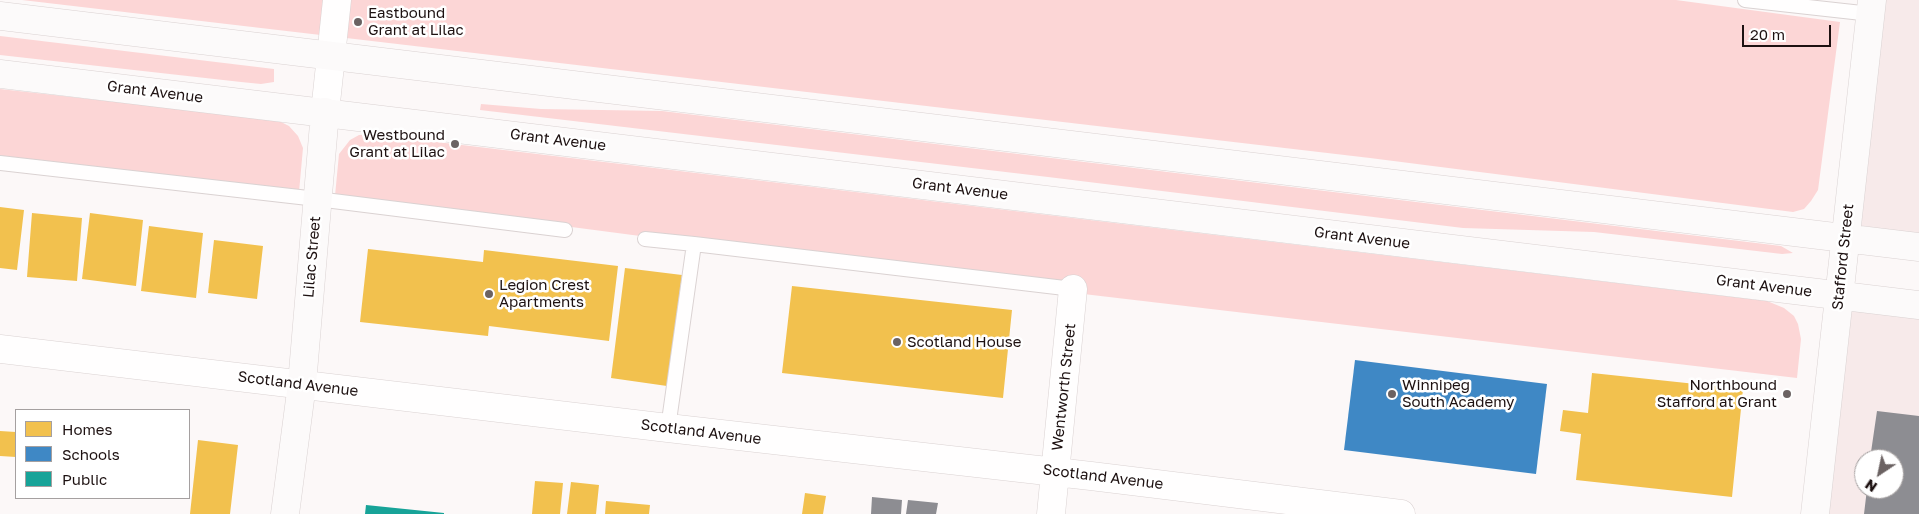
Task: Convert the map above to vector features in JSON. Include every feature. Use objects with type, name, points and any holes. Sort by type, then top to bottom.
[{"type":"main road","name":"Stafford Street","points":[[1814,514],[1871,7]]},
{"type":"main road","points":[[0,16],[330,54],[1919,246]]},
{"type":"main road","name":"Grant Avenue","points":[[0,74],[1919,305]]},
{"type":"main road","name":"Lilac Street","points":[[285,514],[302,384],[325,112]]},
{"type":"street","name":"Lilac Street","points":[[325,112],[337,0]]},
{"type":"street","name":"Wentworth Street","points":[[1051,514],[1073,289]]},
{"type":"street","name":"Scotland Avenue","points":[[0,349],[1401,514]]},
{"type":"lane","points":[[1745,0],[1871,7]]},
{"type":"lane","points":[[0,163],[317,199],[565,230]]},
{"type":"lane","points":[[645,239],[1073,289]]},
{"type":"lane","points":[[668,428],[694,244]]},
{"type":"shaded area","points":[[22,0],[1676,0],[1840,22],[1818,190],[1804,209],[1793,212],[1370,158]]},
{"type":"shaded area","points":[[1872,0],[1919,0],[1919,249],[1845,238]]},
{"type":"shaded area","points":[[0,36],[274,69],[274,82],[261,84],[0,55]]},
{"type":"shaded area","points":[[0,89],[277,120],[289,126],[298,136],[303,148],[299,192],[0,157]]},
{"type":"shaded area","points":[[481,104],[541,109],[662,111],[1781,246],[1793,253],[1782,254],[1594,232],[1463,228],[480,110]]},
{"type":"shaded area","points":[[370,134],[1767,301],[1784,308],[1794,316],[1798,324],[1801,339],[1797,378],[1075,293],[335,196],[339,154],[350,140],[359,135]]},
{"type":"shaded area","points":[[1839,295],[1919,305],[1919,514],[1815,514]]},
{"type":"building: Homes","points":[[0,207],[24,210],[17,270],[0,268]]},
{"type":"building: Homes","points":[[32,213],[82,218],[77,281],[27,277]]},
{"type":"building: Homes","points":[[90,213],[143,220],[136,286],[82,279]]},
{"type":"building: Homes","points":[[149,226],[203,233],[196,298],[141,291]]},
{"type":"building: Homes","points":[[214,240],[263,246],[257,299],[208,293]]},
{"type":"building: Homes","name":"Legion Crest Apartments","points":[[368,249],[483,262],[484,250],[618,266],[609,341],[489,326],[488,336],[360,322]]},
{"type":"building: Homes","points":[[625,268],[682,275],[667,386],[611,378]]},
{"type":"building: Homes","name":"Scotland House","points":[[792,286],[1012,310],[1003,398],[782,373]]},
{"type":"building: Homes","points":[[1592,373],[1743,389],[1732,497],[1576,480],[1581,434],[1560,431],[1563,410],[1588,413]]},
{"type":"building: Homes","points":[[0,431],[15,432],[15,457],[0,456]]},
{"type":"building: Homes","points":[[198,440],[238,445],[230,514],[190,514]]},
{"type":"building: Homes","points":[[535,481],[563,483],[560,514],[532,514]]},
{"type":"building: Homes","points":[[571,482],[599,485],[596,514],[567,514]]},
{"type":"building: Homes","points":[[805,493],[826,496],[823,514],[802,514]]},
{"type":"building: Homes","points":[[606,501],[650,505],[649,514],[605,514]]},
{"type":"building: Schools","points":[[1355,360],[1547,384],[1536,474],[1344,450]]},
{"type":"building: Public","points":[[366,505],[444,513],[444,514],[365,514]]},
{"type":"building: Industry","points":[[1877,411],[1919,416],[1919,514],[1864,514],[1866,499],[1904,499],[1904,449],[1871,449]]},
{"type":"building: Industry","points":[[872,497],[902,500],[901,514],[871,514]]},
{"type":"building: Industry","points":[[908,500],[938,503],[936,514],[906,514]]},
{"type":"place","name":"Eastbound Grant at Lilac","points":[[358,22]]},
{"type":"place","name":"Westbound Grant at Lilac","points":[[455,144]]},
{"type":"place","name":"Legion Crest Apartments","points":[[489,294]]},
{"type":"place","name":"Scotland House","points":[[897,342]]},
{"type":"place","name":"Winnipeg South Academy","points":[[1392,394]]},
{"type":"place","name":"Northbound Stafford at Grant","points":[[1787,394]]}]
